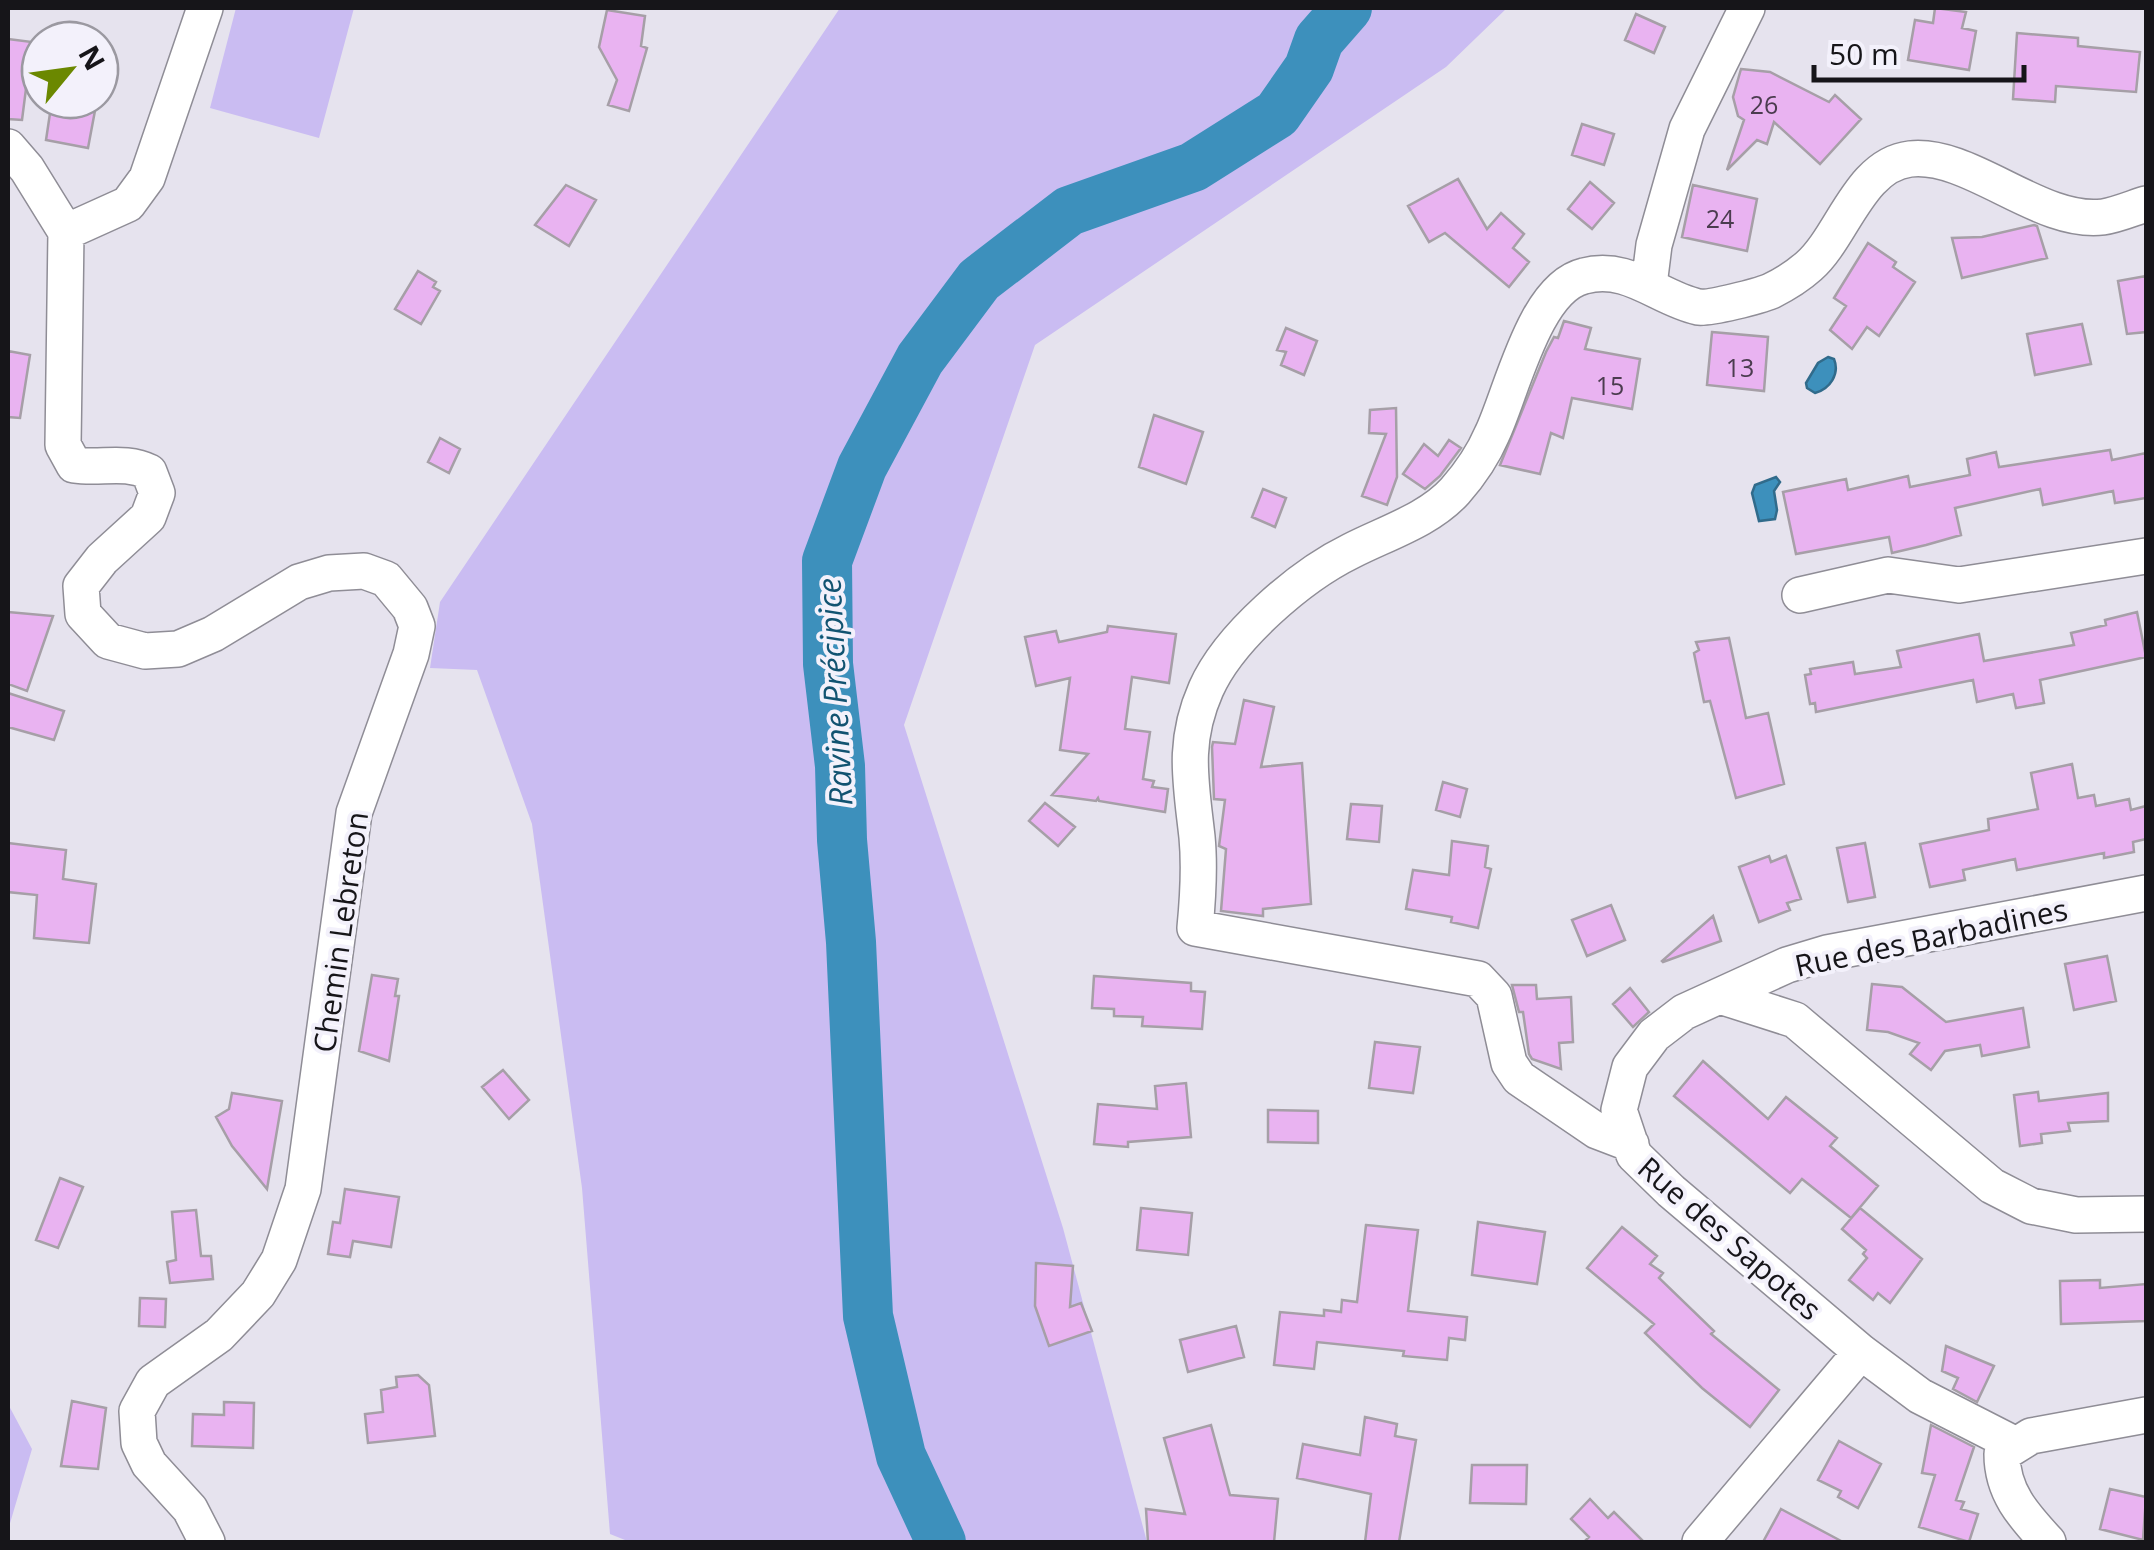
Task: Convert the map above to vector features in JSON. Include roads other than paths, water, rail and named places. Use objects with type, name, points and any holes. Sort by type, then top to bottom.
[{"type":"street","points":[[8,147],[66,232],[128,204],[147,178],[205,8]]},
{"type":"street","points":[[1649,286],[1654,245],[1687,129],[1747,8]]},
{"type":"street","points":[[1630,1144],[1596,1131],[1519,1078],[1509,1063],[1494,996],[1478,980],[1195,928],[1199,886],[1188,752],[1208,684],[1268,609],[1308,574],[1444,503],[1470,474],[1492,435],[1514,376],[1554,292],[1582,276],[1619,273],[1702,308],[1770,291],[1810,266],[1864,191],[1886,167],[1908,159],[1937,159],[2072,214],[2102,217],[2146,204]]},
{"type":"street","name":"Chemin Lebreton","points":[[66,232],[63,445],[74,465],[94,468],[132,464],[150,472],[157,493],[148,517],[102,558],[81,586],[83,614],[108,641],[144,651],[178,648],[253,612],[299,582],[328,573],[364,571],[386,579],[410,608],[417,626],[411,654],[354,813],[303,1189],[278,1260],[258,1294],[219,1335],[153,1382],[137,1412],[140,1443],[149,1464],[190,1508],[207,1542]]},
{"type":"street","points":[[1800,595],[1888,575],[1959,585],[2146,556]]},
{"type":"street","name":"Rue des Barbadines","points":[[1720,996],[1787,965],[1827,953],[2146,893]]},
{"type":"street","points":[[1720,996],[1795,1020],[1992,1186],[2031,1206],[2076,1215],[2146,1214]]},
{"type":"street","name":"Rue des Sapotes","points":[[1720,996],[1684,1012],[1654,1034],[1630,1067],[1619,1110],[1634,1155],[1861,1352],[1920,1396],[2014,1444]]},
{"type":"street","points":[[1700,1542],[1861,1352]]},
{"type":"street","points":[[2048,1542],[2018,1507],[2002,1478],[2002,1454],[2031,1436],[2146,1414]]},
{"type":"water","points":[[1828,357],[1834,359],[1835,375],[1815,393],[1806,383],[1818,363]]},
{"type":"water","points":[[1776,477],[1780,482],[1774,491],[1775,519],[1759,521],[1752,493],[1755,485]]},
{"type":"waterway","name":"Ravine Précipice","points":[[941,1542],[901,1456],[868,1316],[851,942],[840,766],[828,664],[827,561],[862,467],[920,359],[979,280],[1069,211],[1193,167],[1277,114],[1309,68],[1319,40],[1347,8]]}]
